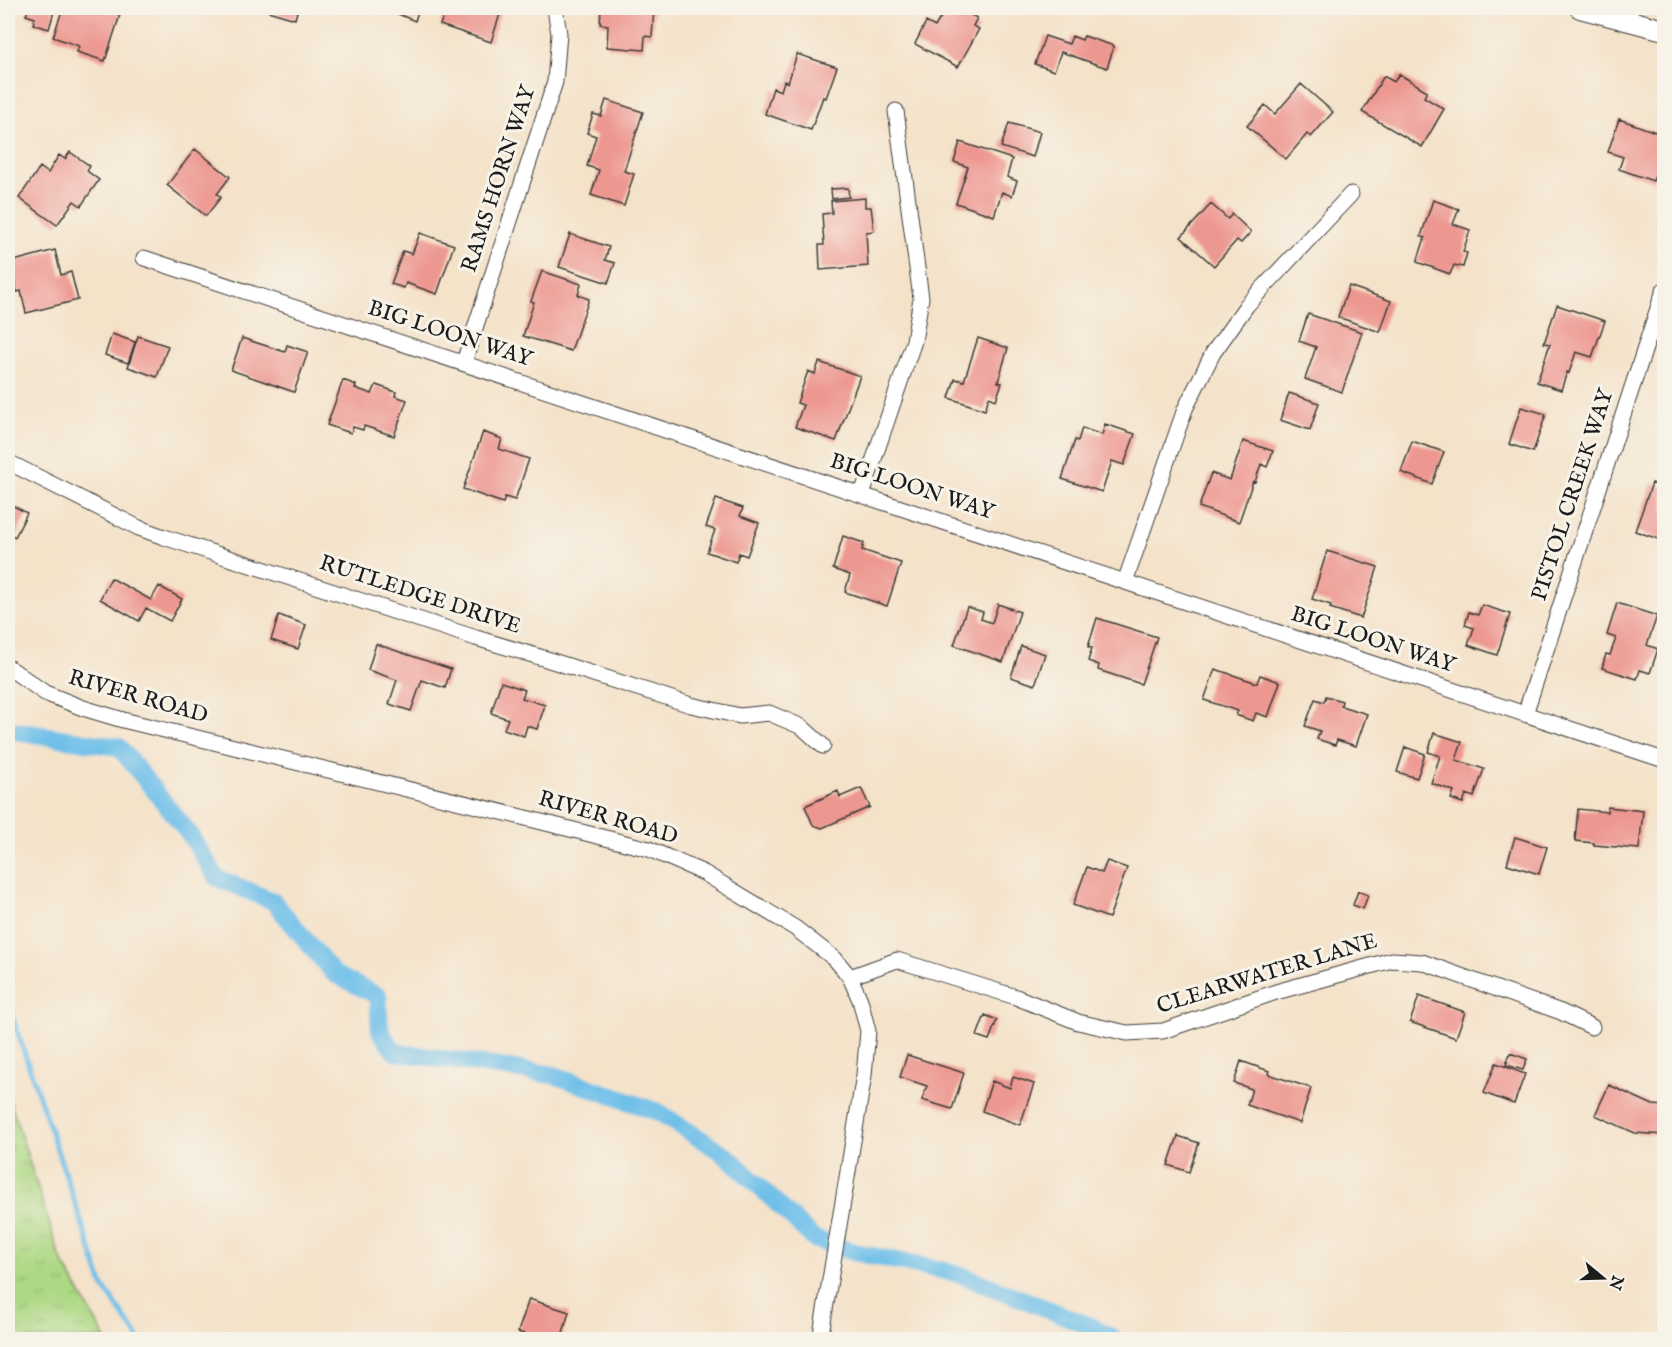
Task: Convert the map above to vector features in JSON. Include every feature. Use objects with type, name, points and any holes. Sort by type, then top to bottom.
[{"type":"street","name":"RAMS HORN WAY","points":[[464,362],[555,82],[559,34],[555,8]]},
{"type":"street","points":[[1580,8],[1665,30]]},
{"type":"street","points":[[862,494],[914,341],[921,297],[896,111]]},
{"type":"street","points":[[1125,582],[1185,409],[1213,353],[1247,305],[1350,194]]},
{"type":"street","name":"BIG LOON WAY","points":[[144,258],[1665,760]]},
{"type":"street","name":"PISTOL CREEK WAY","points":[[1525,714],[1665,290]]},
{"type":"street","name":"RUTLEDGE DRIVE","points":[[8,462],[139,528],[164,537],[691,705],[741,716],[770,713],[802,727],[823,746]]},
{"type":"street","name":"RIVER ROAD","points":[[8,667],[45,693],[123,720],[649,849],[704,873],[795,928],[835,959],[850,977],[860,999],[867,1031],[864,1075],[820,1340]]},
{"type":"street","name":"CLEARWATER LANE","points":[[850,977],[897,960],[1016,997],[1078,1022],[1127,1033],[1163,1031],[1276,992],[1392,960],[1422,962],[1561,1012],[1592,1027]]},
{"type":"green space","points":[[8,1095],[60,1257],[106,1339],[8,1339]]},
{"type":"building","points":[[29,8],[55,8],[49,29],[33,24],[35,18],[26,15]]},
{"type":"building","points":[[63,8],[99,8],[120,15],[105,61],[77,52],[79,46],[53,37]]},
{"type":"building","points":[[269,8],[298,8],[295,19],[268,11]]},
{"type":"building","points":[[400,8],[419,8],[415,21],[398,14]]},
{"type":"building","points":[[446,8],[501,8],[491,42],[440,25]]},
{"type":"building","points":[[601,8],[654,8],[652,37],[645,36],[644,50],[607,47],[608,25],[600,24]]},
{"type":"building","points":[[946,8],[958,8],[977,18],[973,26],[979,29],[958,67],[915,44],[926,22],[935,27]]},
{"type":"building","points":[[1045,36],[1069,44],[1072,36],[1082,40],[1084,36],[1114,46],[1107,68],[1061,52],[1054,71],[1035,64]]},
{"type":"building","points":[[797,54],[837,67],[811,130],[765,114],[773,88],[781,91],[784,81],[788,83]]},
{"type":"building","points":[[1399,74],[1427,91],[1424,97],[1444,109],[1422,147],[1362,112],[1384,76],[1394,82]]},
{"type":"building","points":[[1301,84],[1333,112],[1311,137],[1307,134],[1286,159],[1247,126],[1265,105],[1275,114]]},
{"type":"building","points":[[606,100],[643,112],[624,171],[634,174],[624,206],[591,195],[599,170],[587,166],[596,136],[587,133],[593,114],[601,116]]},
{"type":"building","points":[[1619,119],[1664,135],[1664,147],[1653,181],[1619,169],[1623,157],[1608,152]]},
{"type":"building","points":[[1009,123],[1040,132],[1033,157],[1001,147]]},
{"type":"building","points":[[960,142],[1012,159],[1007,177],[1017,181],[1012,196],[1002,192],[994,216],[956,203],[968,167],[954,162]]},
{"type":"building","points":[[195,149],[230,177],[217,194],[221,197],[206,216],[167,185]]},
{"type":"building","points":[[70,152],[90,166],[87,171],[99,180],[81,206],[74,201],[57,225],[19,198],[40,167],[48,173],[59,155],[65,159]]},
{"type":"building","points":[[848,188],[849,197],[832,199],[831,189]]},
{"type":"building","points":[[865,198],[865,207],[871,207],[874,231],[866,232],[868,266],[820,270],[819,245],[824,245],[822,214],[832,213],[831,201]]},
{"type":"building","points":[[1433,200],[1459,209],[1453,224],[1470,230],[1463,252],[1467,253],[1463,267],[1454,265],[1450,274],[1417,262],[1425,238],[1421,236]]},
{"type":"building","points":[[1211,204],[1228,219],[1232,214],[1251,232],[1241,243],[1237,240],[1214,266],[1181,237]]},
{"type":"building","points":[[420,233],[454,245],[437,294],[406,283],[404,288],[391,284],[403,251],[412,254]]},
{"type":"building","points":[[570,234],[609,247],[605,260],[615,263],[608,283],[559,267]]},
{"type":"building","points":[[55,250],[61,275],[71,272],[78,300],[26,313],[21,291],[17,292],[10,262]]},
{"type":"building","points":[[542,271],[581,284],[578,295],[589,299],[571,351],[523,336],[534,302],[531,301]]},
{"type":"building","points":[[1349,286],[1391,301],[1380,332],[1338,317]]},
{"type":"building","points":[[1557,305],[1605,321],[1592,357],[1576,352],[1561,390],[1537,382],[1550,344],[1544,343]]},
{"type":"building","points":[[1308,314],[1362,332],[1342,392],[1305,379],[1316,347],[1299,341]]},
{"type":"building","points":[[112,334],[135,342],[128,363],[105,355]]},
{"type":"building","points":[[138,336],[168,346],[157,377],[128,367]]},
{"type":"building","points":[[242,338],[285,352],[287,345],[308,352],[294,392],[231,370]]},
{"type":"building","points":[[978,338],[1008,348],[998,382],[1002,383],[996,400],[989,397],[985,410],[949,398],[955,379],[964,381]]},
{"type":"building","points":[[819,362],[860,376],[836,441],[795,427],[803,405],[797,403],[808,371],[815,374]]},
{"type":"building","points":[[343,380],[356,385],[355,388],[372,394],[376,385],[396,392],[395,396],[407,400],[394,436],[364,426],[363,430],[353,427],[351,433],[327,425]]},
{"type":"building","points":[[1289,393],[1319,403],[1310,430],[1280,420]]},
{"type":"building","points":[[1521,407],[1546,414],[1533,452],[1509,444]]},
{"type":"building","points":[[1105,424],[1135,434],[1124,465],[1112,461],[1102,492],[1062,479],[1075,440],[1078,441],[1082,428],[1102,435]]},
{"type":"building","points":[[483,432],[502,439],[499,449],[529,459],[515,500],[505,497],[503,503],[463,489]]},
{"type":"building","points":[[1243,441],[1273,451],[1267,467],[1261,464],[1239,522],[1199,507],[1211,473],[1230,480]]},
{"type":"building","points":[[1412,441],[1444,452],[1432,484],[1401,472]]},
{"type":"building","points":[[1652,483],[1664,488],[1664,541],[1635,531]]},
{"type":"building","points":[[716,499],[743,508],[740,516],[759,523],[747,556],[739,553],[736,562],[707,552],[715,530],[706,527]]},
{"type":"building","points":[[8,503],[27,513],[15,537],[8,533]]},
{"type":"building","points":[[843,536],[864,543],[862,550],[901,563],[887,606],[845,592],[850,575],[833,569]]},
{"type":"building","points":[[1327,551],[1378,567],[1361,618],[1330,608],[1331,605],[1312,599]]},
{"type":"building","points":[[111,578],[151,600],[159,586],[182,599],[170,621],[146,608],[139,621],[100,599]]},
{"type":"building","points":[[1617,603],[1657,616],[1647,645],[1658,649],[1650,673],[1640,670],[1637,679],[1602,668],[1606,654],[1610,655],[1616,638],[1607,635]]},
{"type":"building","points":[[998,604],[1020,612],[1003,662],[954,645],[967,607],[983,612],[981,619],[992,623]]},
{"type":"building","points":[[1482,605],[1510,614],[1497,655],[1468,645],[1474,628],[1465,625],[1469,612],[1478,615]]},
{"type":"building","points":[[279,615],[306,625],[298,649],[271,640]]},
{"type":"building","points":[[1097,618],[1157,637],[1141,684],[1098,670],[1099,665],[1088,661],[1092,648],[1088,647]]},
{"type":"building","points":[[376,644],[451,669],[445,688],[422,680],[411,711],[389,704],[397,680],[368,670]]},
{"type":"building","points":[[1021,646],[1045,654],[1035,685],[1011,677]]},
{"type":"building","points":[[1215,669],[1257,683],[1260,675],[1280,682],[1268,717],[1256,713],[1253,721],[1236,715],[1238,711],[1204,700]]},
{"type":"building","points":[[501,682],[525,690],[522,698],[545,705],[537,729],[527,726],[524,736],[504,729],[508,719],[491,713]]},
{"type":"building","points":[[1326,696],[1342,701],[1341,706],[1367,714],[1356,746],[1337,740],[1335,745],[1317,739],[1320,731],[1305,726],[1315,699],[1324,702]]},
{"type":"building","points":[[1434,733],[1462,742],[1456,760],[1484,769],[1474,797],[1466,794],[1463,803],[1451,799],[1454,791],[1431,783],[1440,756],[1428,752]]},
{"type":"building","points":[[1405,747],[1425,754],[1417,778],[1397,772]]},
{"type":"building","points":[[861,788],[870,807],[822,828],[813,825],[805,806],[838,791],[840,797]]},
{"type":"building","points":[[1608,807],[1643,811],[1639,849],[1575,841],[1578,809],[1607,812]]},
{"type":"building","points":[[1515,837],[1547,847],[1539,874],[1507,864]]},
{"type":"building","points":[[1107,861],[1127,868],[1109,918],[1073,905],[1087,867],[1102,873]]},
{"type":"building","points":[[1358,891],[1368,895],[1363,909],[1353,905]]},
{"type":"building","points":[[1419,996],[1465,1012],[1456,1038],[1410,1022]]},
{"type":"building","points":[[985,1015],[997,1020],[989,1040],[977,1036]]},
{"type":"building","points":[[1510,1053],[1527,1059],[1523,1070],[1506,1065]]},
{"type":"building","points":[[907,1055],[964,1073],[952,1109],[922,1100],[927,1086],[900,1077]]},
{"type":"building","points":[[1241,1061],[1269,1071],[1268,1074],[1311,1088],[1300,1123],[1247,1105],[1252,1089],[1234,1083]]},
{"type":"building","points":[[1496,1063],[1525,1074],[1514,1104],[1484,1093]]},
{"type":"building","points":[[1013,1077],[1034,1084],[1020,1125],[982,1111],[992,1081],[1010,1088]]},
{"type":"building","points":[[1609,1085],[1653,1105],[1664,1106],[1664,1135],[1635,1133],[1595,1115]]},
{"type":"building","points":[[1178,1136],[1199,1143],[1189,1172],[1168,1165]]},
{"type":"building","points":[[529,1299],[569,1312],[561,1340],[542,1340],[518,1332]]},
{"type":"waterway","points":[[8,730],[119,747],[188,832],[217,878],[273,901],[334,974],[378,996],[380,1031],[395,1052],[554,1075],[658,1112],[726,1155],[814,1239],[854,1252],[959,1274],[1095,1328],[1116,1340]]},
{"type":"waterway","points":[[8,1004],[103,1286],[140,1340]]}]
